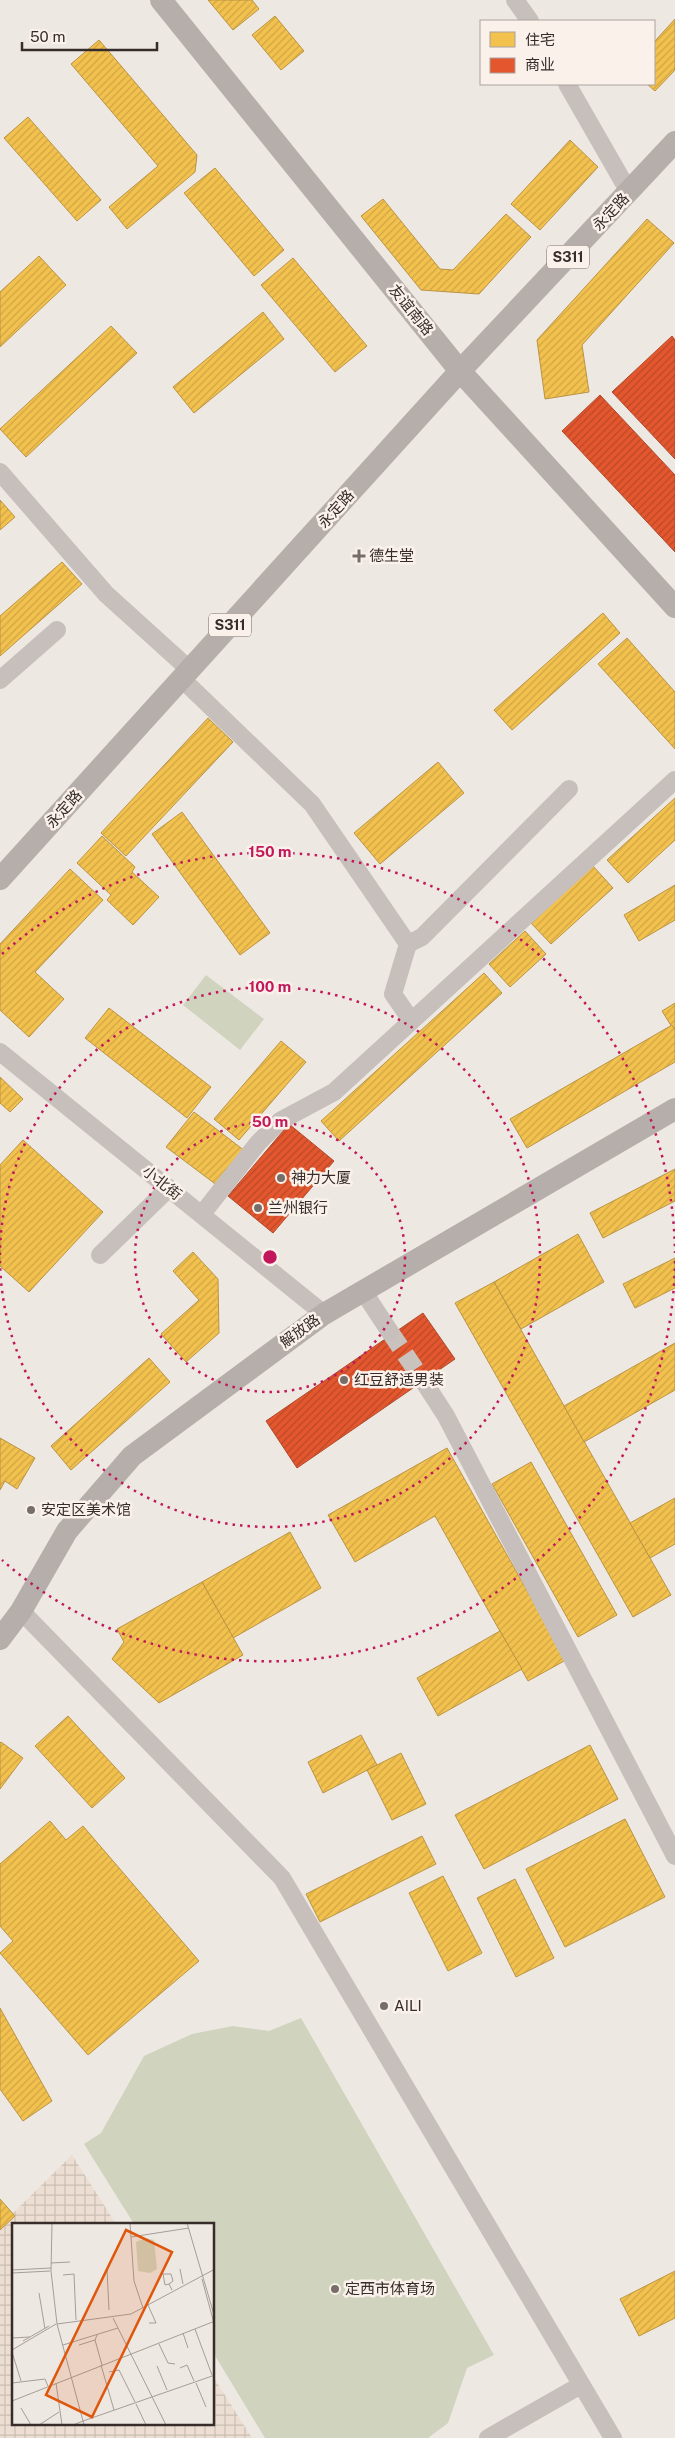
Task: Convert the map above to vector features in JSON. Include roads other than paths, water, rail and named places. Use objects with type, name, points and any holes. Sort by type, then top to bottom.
[{"type":"main road","name":"友谊南路","points":[[161,0],[460,371],[675,607]]},
{"type":"main road","name":"永定路","points":[[0,879],[460,371],[675,142]]},
{"type":"main road","name":"解放路","points":[[0,1639],[21,1611],[68,1530],[132,1456],[324,1314],[675,1109]]},
{"type":"street","points":[[515,0],[529,20]]},
{"type":"street","points":[[568,85],[629,192]]},
{"type":"street","points":[[0,472],[106,594],[312,804],[408,944]]},
{"type":"street","points":[[0,680],[57,630]]},
{"type":"street","points":[[202,1214],[258,1143],[280,1121],[334,1092],[675,780]]},
{"type":"street","points":[[411,1020],[393,994],[408,944],[422,937],[569,789]]},
{"type":"street","name":"小北街","points":[[0,1052],[324,1314]]},
{"type":"street","points":[[100,1255],[168,1188]]},
{"type":"street","points":[[362,1291],[390,1332]]},
{"type":"street","points":[[424,1382],[446,1416],[675,1856]]},
{"type":"street","points":[[21,1611],[282,1878],[613,2438]]},
{"type":"street","points":[[488,2438],[581,2385]]},
{"type":"tunnel","points":[[390,1332],[424,1382]]},
{"type":"place","name":"德生堂","points":[[359,556]]},
{"type":"place","name":"神力大厦","points":[[281,1178]]},
{"type":"place","name":"兰州银行","points":[[258,1208]]},
{"type":"place","name":"红豆舒适男装","points":[[344,1380]]},
{"type":"place","name":"安定区美术馆","points":[[31,1510]]},
{"type":"place","name":"AILI","points":[[384,2006]]},
{"type":"place","name":"定西市体育场","points":[[335,2289]]}]
